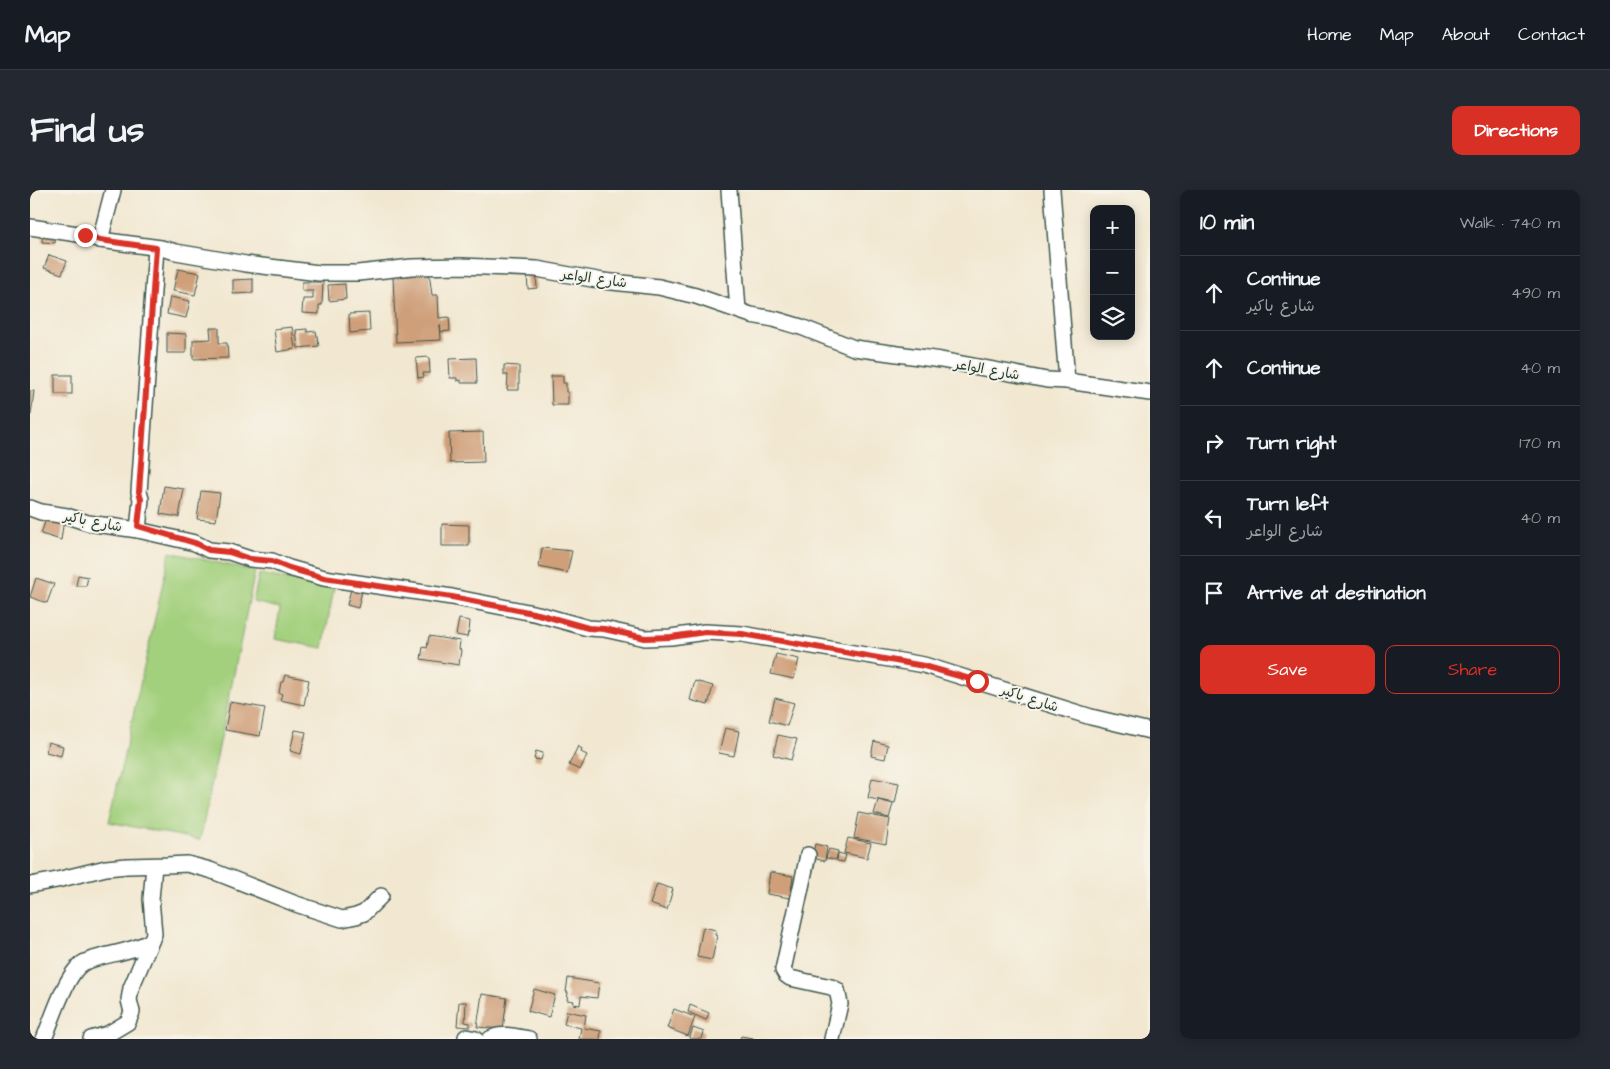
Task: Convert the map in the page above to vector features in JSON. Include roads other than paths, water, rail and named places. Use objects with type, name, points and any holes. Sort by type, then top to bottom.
[{"type":"street","points":[[101,237],[113,190]]},
{"type":"street","points":[[729,190],[738,310]]},
{"type":"street","points":[[1052,190],[1067,381]]},
{"type":"street","name":"شارع الواعر","points":[[30,227],[101,237],[246,264],[319,273],[358,273],[412,267],[461,266],[537,269],[603,281],[659,287],[696,296],[751,315],[801,327],[854,348],[941,360],[1048,380],[1150,393]]},
{"type":"street","points":[[138,528],[156,248]]},
{"type":"street","name":"شارع باكير","points":[[30,508],[41,512],[67,516],[88,523],[138,528],[195,543],[209,550],[229,552],[250,559],[272,561],[324,578],[452,597],[538,614],[588,628],[604,629],[645,638],[671,637],[705,632],[742,634],[924,666],[1092,717],[1150,732]]},
{"type":"street","points":[[808,855],[783,970],[790,978],[837,990],[840,1004],[832,1039]]},
{"type":"street","points":[[30,885],[106,868],[187,864],[198,866],[296,904],[342,919],[364,913],[381,896]]},
{"type":"street","points":[[91,1039],[108,1034],[128,1022],[132,1012],[129,1000],[131,988],[154,934],[151,899],[154,866]]},
{"type":"street","points":[[44,1039],[68,980],[75,970],[84,962],[142,946],[151,941]]},
{"type":"street","points":[[490,1039],[497,1036],[512,1036],[529,1039]]}]
